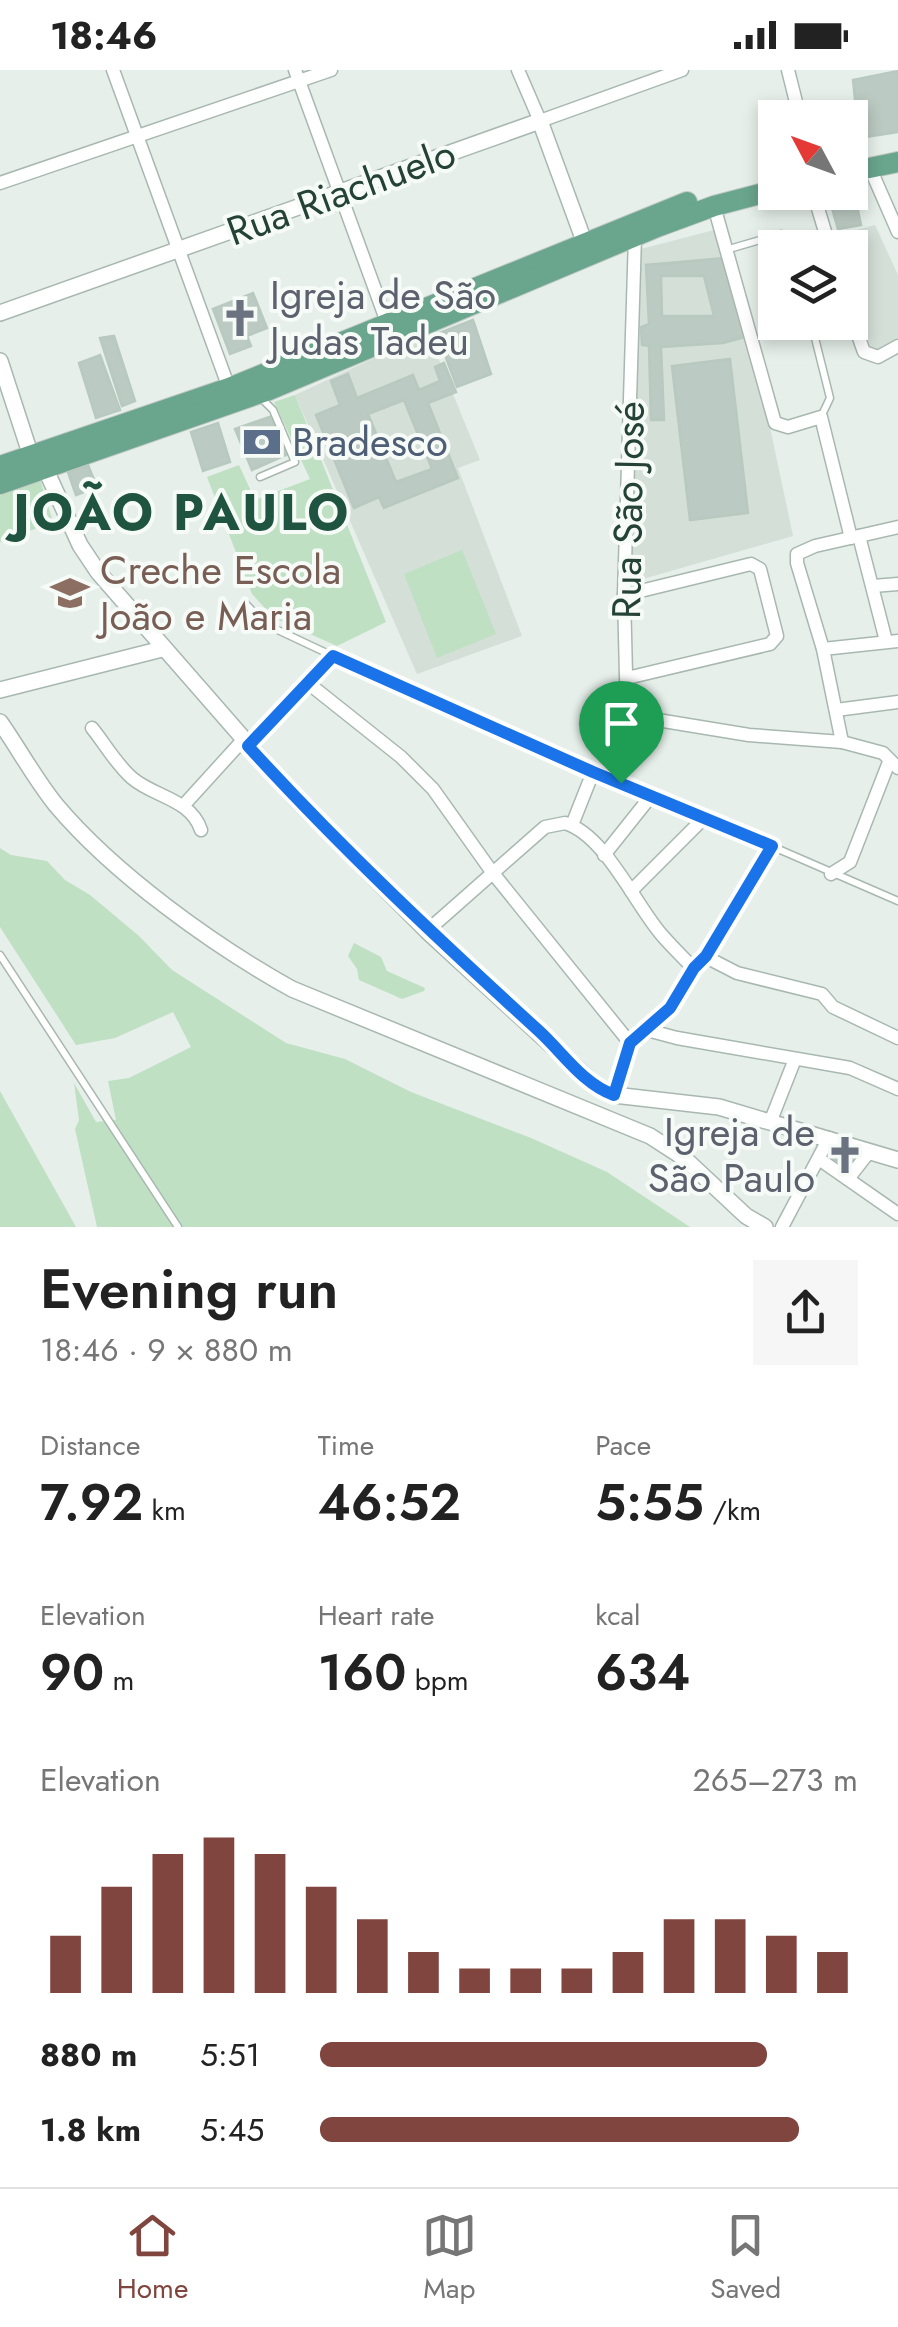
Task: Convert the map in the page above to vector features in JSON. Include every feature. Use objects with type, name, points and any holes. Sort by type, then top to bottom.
[{"type":"main road","points":[[868,154],[898,148]]},
{"type":"main road","points":[[868,168],[898,162]]},
{"type":"main road","points":[[0,484],[38,462],[388,325],[584,242],[714,192],[758,180]]},
{"type":"main road","points":[[0,466],[38,462],[258,394],[635,236],[714,206],[758,194]]},
{"type":"street","points":[[113,70],[229,388]]},
{"type":"street","points":[[0,184],[297,76],[330,70]]},
{"type":"street","points":[[518,70],[584,242]]},
{"type":"street","name":"Rua Riachuelo","points":[[0,313],[682,70]]},
{"type":"street","points":[[788,70],[796,100]]},
{"type":"street","points":[[297,76],[388,325]]},
{"type":"street","points":[[868,183],[898,232]]},
{"type":"street","points":[[714,206],[776,423],[788,427],[821,417],[855,537],[892,641],[822,649]]},
{"type":"street","name":"Rua São José","points":[[621,783],[627,678],[624,595],[635,236]]},
{"type":"street","points":[[860,340],[864,352],[878,356],[898,346]]},
{"type":"street","points":[[0,360],[38,462],[88,558],[162,649],[245,743],[427,931],[597,1087],[614,1095],[719,1107],[898,1160]]},
{"type":"street","points":[[842,742],[822,649],[796,563],[797,554],[898,527]]},
{"type":"street","points":[[624,595],[751,564],[760,569],[777,636],[770,644],[627,678]]},
{"type":"street","points":[[873,586],[898,584]]},
{"type":"street","points":[[0,690],[162,649]]},
{"type":"street","points":[[183,806],[333,656]]},
{"type":"street","points":[[308,684],[419,774],[492,872],[630,1043]]},
{"type":"street","points":[[836,710],[898,702]]},
{"type":"street","points":[[626,715],[750,735],[842,742],[883,753],[895,764],[850,862],[831,874]]},
{"type":"street","points":[[0,722],[58,808],[93,842],[184,917],[259,970],[292,989],[659,1141],[684,1158],[746,1216],[765,1227]]},
{"type":"street","points":[[92,728],[135,781],[183,806],[201,830]]},
{"type":"street","points":[[572,825],[593,772]]},
{"type":"street","points":[[604,855],[651,796]]},
{"type":"street","points":[[632,891],[704,818]]},
{"type":"street","points":[[427,931],[545,827],[559,822],[572,825],[604,855],[660,933],[694,968]]},
{"type":"street","points":[[614,1095],[630,1043],[680,995],[772,846]]},
{"type":"street","points":[[706,956],[738,973],[822,994],[833,1007],[898,1038]]},
{"type":"street","points":[[647,1030],[850,1068],[898,1089]]},
{"type":"street","points":[[771,1120],[795,1059]]},
{"type":"street","points":[[590,1110],[597,1087]]},
{"type":"street","points":[[782,1227],[829,1138]]},
{"type":"street","points":[[848,1179],[869,1152]]},
{"type":"street","points":[[819,1158],[898,1214]]},
{"type":"lane","points":[[729,249],[758,241]]},
{"type":"lane","points":[[816,340],[830,398],[821,417]]},
{"type":"lane","points":[[258,394],[272,410],[294,462],[260,478]]},
{"type":"lane","points":[[244,602],[264,624],[333,656],[898,902]]},
{"type":"lane","points":[[0,955],[178,1227]]},
{"type":"shaded area","points":[[875,225],[898,275],[898,338],[870,353],[866,340],[868,230],[856,230]]},
{"type":"shaded area","points":[[718,229],[753,347],[793,536],[629,583],[641,249]]},
{"type":"shaded area","points":[[428,333],[480,460],[458,468],[522,636],[417,674],[295,395]]},
{"type":"green space","points":[[295,395],[386,622],[337,646],[274,618],[252,594],[207,477],[239,465],[255,500],[310,479],[274,402]]},
{"type":"green space","points":[[40,479],[53,522],[0,542],[0,492]]},
{"type":"green space","points":[[462,550],[496,634],[437,658],[404,574]]},
{"type":"green space","points":[[0,848],[11,855],[47,861],[65,880],[90,895],[139,936],[172,970],[286,1043],[345,1059],[411,1092],[607,1172],[690,1227],[97,1227],[75,1129],[79,1120],[74,1083],[96,1122],[116,1120],[108,1081],[129,1078],[191,1047],[173,1012],[115,1038],[76,1045],[0,927]]},
{"type":"green space","points":[[354,943],[381,957],[387,971],[425,988],[424,991],[402,999],[359,980],[348,956]]},
{"type":"green space","points":[[0,1091],[76,1227],[0,1227]]},
{"type":"building","points":[[898,71],[898,132],[868,137],[868,100],[855,100],[853,80]]},
{"type":"building","points":[[833,210],[858,210],[861,225],[838,229]]},
{"type":"building","points":[[724,258],[745,337],[723,343],[661,347],[664,420],[651,420],[649,346],[642,345],[641,327],[649,324],[646,265]],"holes":[[[661,276],[704,276],[714,316],[662,316]]]},
{"type":"building","name":"Igreja de São Judas Tadeu","points":[[253,293],[267,328],[247,336],[251,346],[230,354],[213,309]]},
{"type":"building","points":[[473,320],[491,374],[457,387],[437,334]]},
{"type":"building","points":[[114,336],[135,401],[122,406],[100,338]]},
{"type":"building","points":[[100,355],[120,410],[96,418],[79,363]]},
{"type":"building","points":[[730,359],[748,513],[690,520],[672,366]]},
{"type":"building","points":[[444,363],[456,392],[428,403],[458,478],[384,508],[379,497],[354,508],[316,415],[340,405],[331,381],[348,374],[357,398],[413,375],[419,390],[440,381],[435,367]],"holes":[[[404,400],[432,469],[396,482],[368,414]]]},
{"type":"building","name":"Bradesco","points":[[272,416],[288,454],[252,470],[235,429]]},
{"type":"building","points":[[218,423],[230,462],[203,471],[191,432]]},
{"type":"building","points":[[88,465],[97,487],[76,495],[68,472]]},
{"type":"building","name":"Igreja de São Paulo","points":[[836,1143],[860,1153],[854,1168],[830,1158]]},
{"type":"place","name":"Igreja de São Judas Tadeu","points":[[240,318]]},
{"type":"place","name":"Bradesco","points":[[262,442]]},
{"type":"place","name":"Creche Escola João e Maria","points":[[70,593]]},
{"type":"place","name":"Igreja de São Paulo","points":[[845,1155]]},
{"type":"district","name":"JOÃO PAULO","points":[[182,512]]},
{"type":"route","points":[[333,656],[621,783],[772,846],[680,995],[630,1043],[614,1095],[584,1077],[427,931],[248,746],[333,656]]}]
